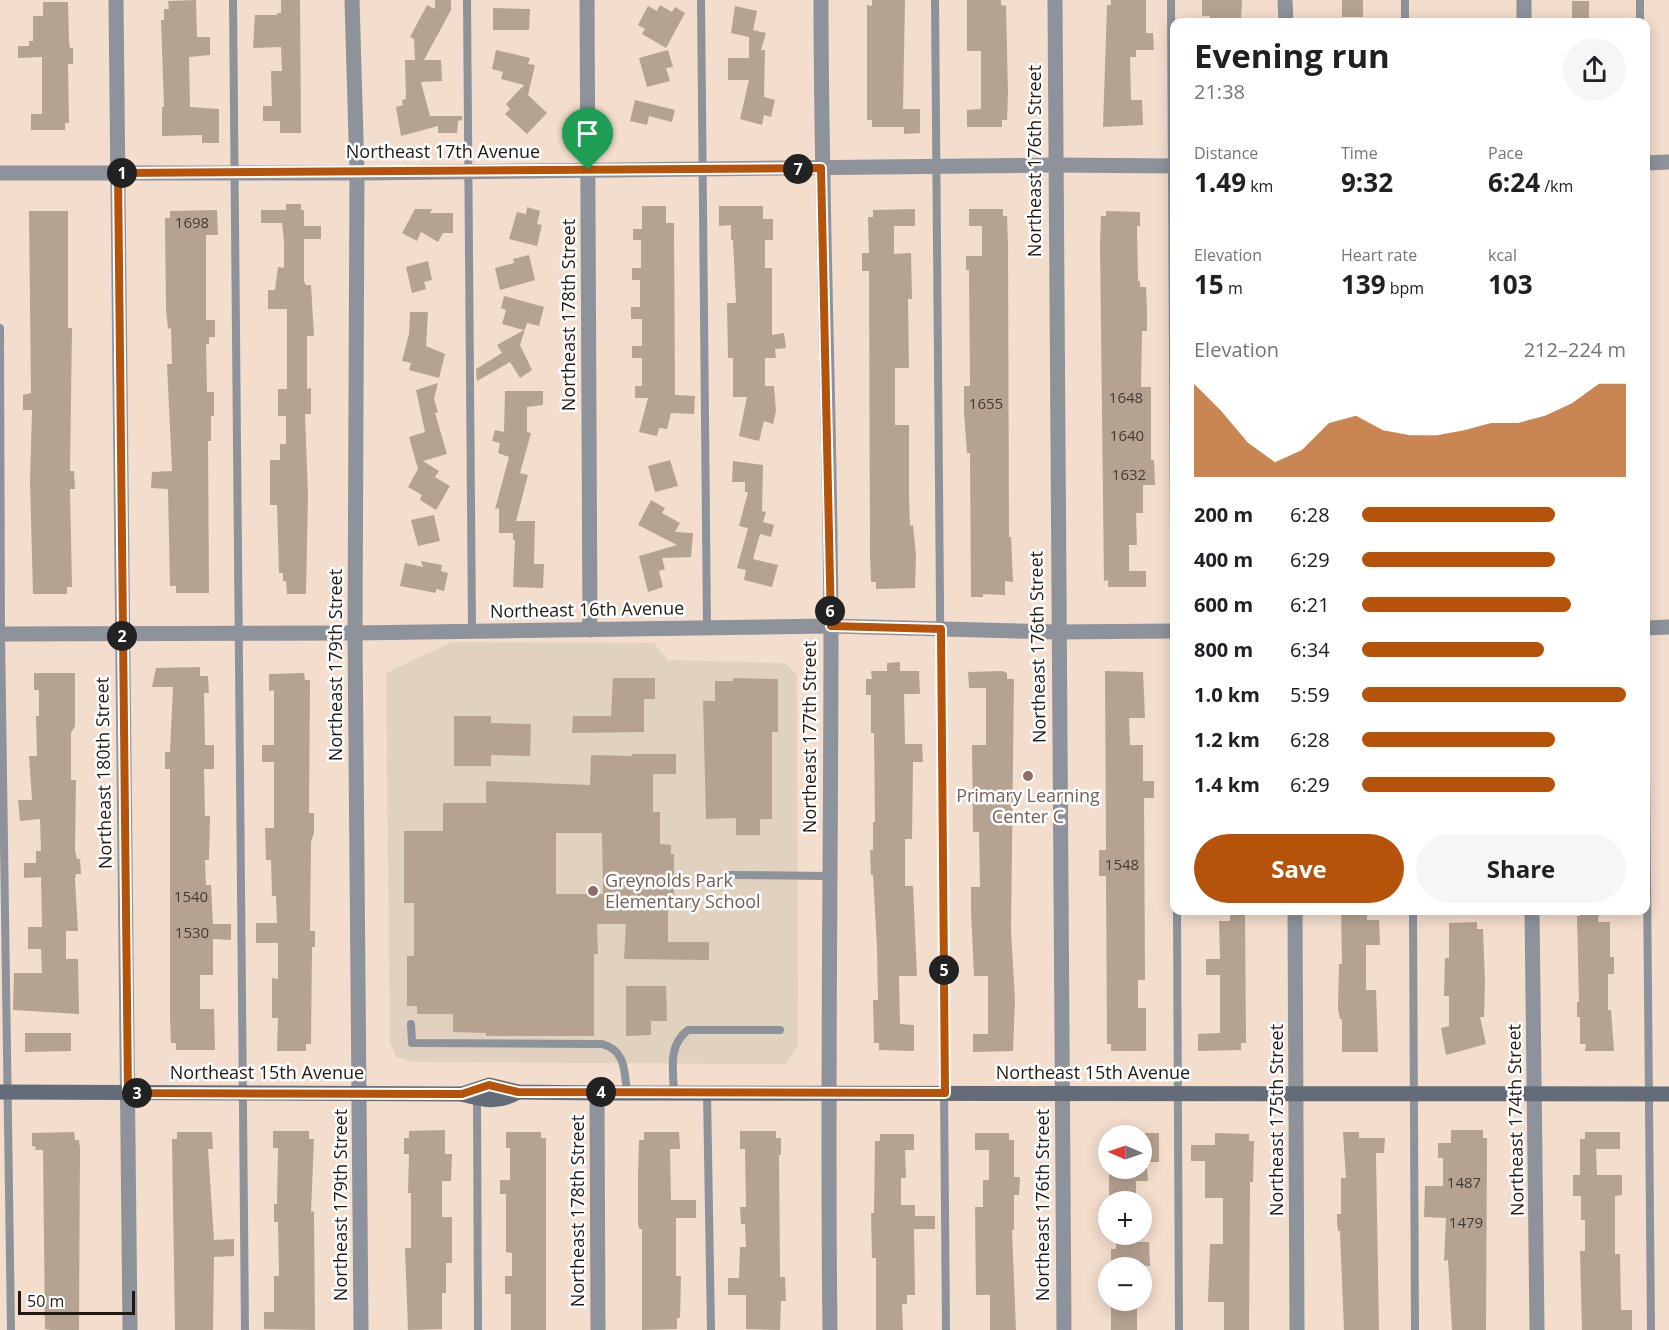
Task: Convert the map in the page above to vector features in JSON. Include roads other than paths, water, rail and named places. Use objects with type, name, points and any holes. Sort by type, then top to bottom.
[{"type":"street","name":"Northeast 180th Street","points":[[116,0],[130,1330]]},
{"type":"street","name":"Northeast 179th Street","points":[[352,0],[357,173],[355,633],[361,1330]]},
{"type":"street","name":"Northeast 178th Street","points":[[586,0],[590,630]]},
{"type":"street","name":"Northeast 177th Street","points":[[821,0],[821,168],[831,626],[827,1093],[830,1330]]},
{"type":"street","name":"Northeast 176th Street","points":[[1055,0],[1057,633],[1064,1330]]},
{"type":"street","points":[[1285,0],[1286,18]]},
{"type":"street","points":[[1524,0],[1524,18]]},
{"type":"street","points":[[1650,163],[1669,162]]},
{"type":"street","name":"Northeast 17th Avenue","points":[[0,173],[357,173],[936,166],[1170,166]]},
{"type":"street","name":"Northeast 16th Avenue","points":[[0,634],[472,632],[831,626],[1057,633],[1170,631]]},
{"type":"street","points":[[1650,627],[1669,627]]},
{"type":"street","name":"Northeast 175th Street","points":[[1295,915],[1297,1330]]},
{"type":"street","name":"Northeast 174th Street","points":[[1532,915],[1537,1330]]},
{"type":"street","name":"Northeast 15th Avenue","points":[[4,1092],[360,1092],[469,1096],[498,1101],[518,1092],[1669,1094]]},
{"type":"street","name":"Northeast 178th Street","points":[[597,1092],[598,1330]]},
{"type":"lane","points":[[232,0],[245,1330]]},
{"type":"lane","points":[[467,0],[472,632]]},
{"type":"lane","points":[[701,0],[707,628]]},
{"type":"lane","points":[[935,0],[946,1330]]},
{"type":"lane","points":[[1171,0],[1171,18]]},
{"type":"lane","points":[[1405,0],[1406,18]]},
{"type":"lane","points":[[1640,0],[1640,18]]},
{"type":"lane","points":[[0,328],[4,1092],[11,1330]]},
{"type":"lane","points":[[729,875],[829,876]]},
{"type":"lane","points":[[1177,915],[1179,1330]]},
{"type":"lane","points":[[1413,915],[1415,1330]]},
{"type":"lane","points":[[1647,915],[1651,1330]]},
{"type":"lane","points":[[411,1024],[412,1043],[602,1044],[613,1047],[622,1058],[627,1092]]},
{"type":"lane","points":[[674,1092],[673,1055],[678,1038],[688,1030],[780,1030]]},
{"type":"lane","points":[[707,1092],[711,1330]]},
{"type":"lane","points":[[469,1096],[478,1330]]},
{"type":"place","name":"Primary Learning Center C","points":[[1028,776]]},
{"type":"place","name":"Greynolds Park Elementary School","points":[[593,891]]}]
